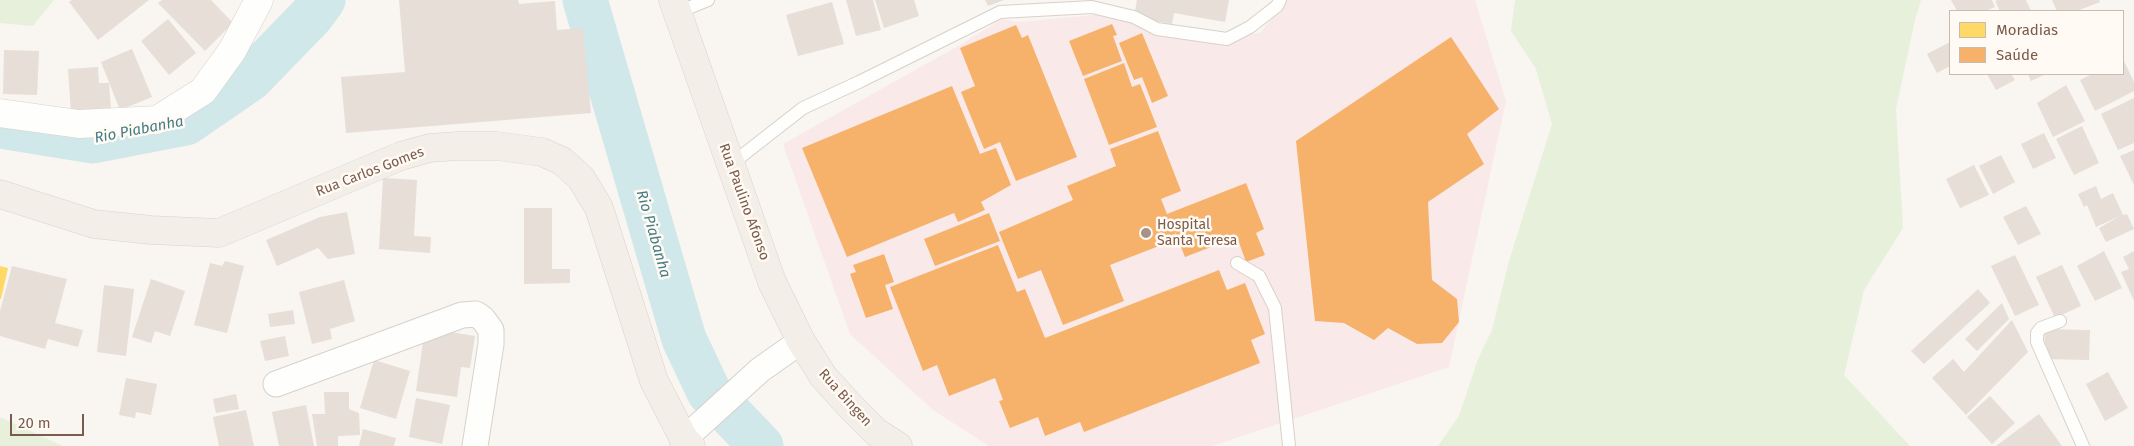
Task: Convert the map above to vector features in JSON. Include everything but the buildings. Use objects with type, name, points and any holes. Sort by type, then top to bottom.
[{"type":"main road","points":[[0,113],[79,124],[158,120],[203,91],[232,50],[259,0]]},
{"type":"main road","name":"Rua Paulino Afonso","points":[[674,6],[772,282],[801,341]]},
{"type":"main road","name":"Rua Carlos Gomes","points":[[0,194],[94,224],[151,230],[219,233],[401,156],[430,148],[497,146],[542,152],[562,161],[581,178],[599,208],[654,381],[686,444]]},
{"type":"main road","name":"Rua Bingen","points":[[801,341],[824,376],[851,407],[876,432],[898,446]]},
{"type":"street","points":[[276,384],[462,315],[476,314],[483,319],[491,330],[491,344],[475,446]]},
{"type":"street","points":[[686,444],[760,370],[801,341]]},
{"type":"lane","name":"Rua Paulino Afonso","points":[[674,6],[708,0]]},
{"type":"lane","points":[[730,166],[802,108],[894,66],[1000,12],[1092,7],[1134,17],[1157,29],[1227,39],[1250,26],[1276,6],[1280,0]]},
{"type":"lane","points":[[1237,263],[1259,276],[1274,308],[1289,446]]},
{"type":"lane","points":[[2060,321],[2041,328],[2037,333],[2037,342],[2083,446]]},
{"type":"shaded area","name":"Hospital Santa Teresa","points":[[1287,0],[1475,0],[1506,101],[1449,367],[1212,446],[989,446],[933,410],[850,334],[783,144],[960,45],[1002,19],[1018,22],[1106,14],[1211,40],[1260,33]]},
{"type":"green space","points":[[0,0],[54,0],[33,26],[0,23]]},
{"type":"green space","points":[[1515,0],[1921,0],[1896,109],[1903,228],[1864,290],[1844,375],[1910,446],[1438,446],[1459,416],[1478,359],[1492,330],[1509,261],[1552,124],[1536,69],[1511,31]]},
{"type":"green space","points":[[0,417],[63,446],[0,446]]},
{"type":"waterway","name":"Rio Piabanha","points":[[0,126],[93,141],[186,123],[250,79],[312,15],[323,0]]},
{"type":"waterway","name":"Rio Piabanha","points":[[585,0],[684,339],[709,392],[761,446]]},
{"type":"place","name":"Hospital Santa Teresa","points":[[1146,233]]}]
